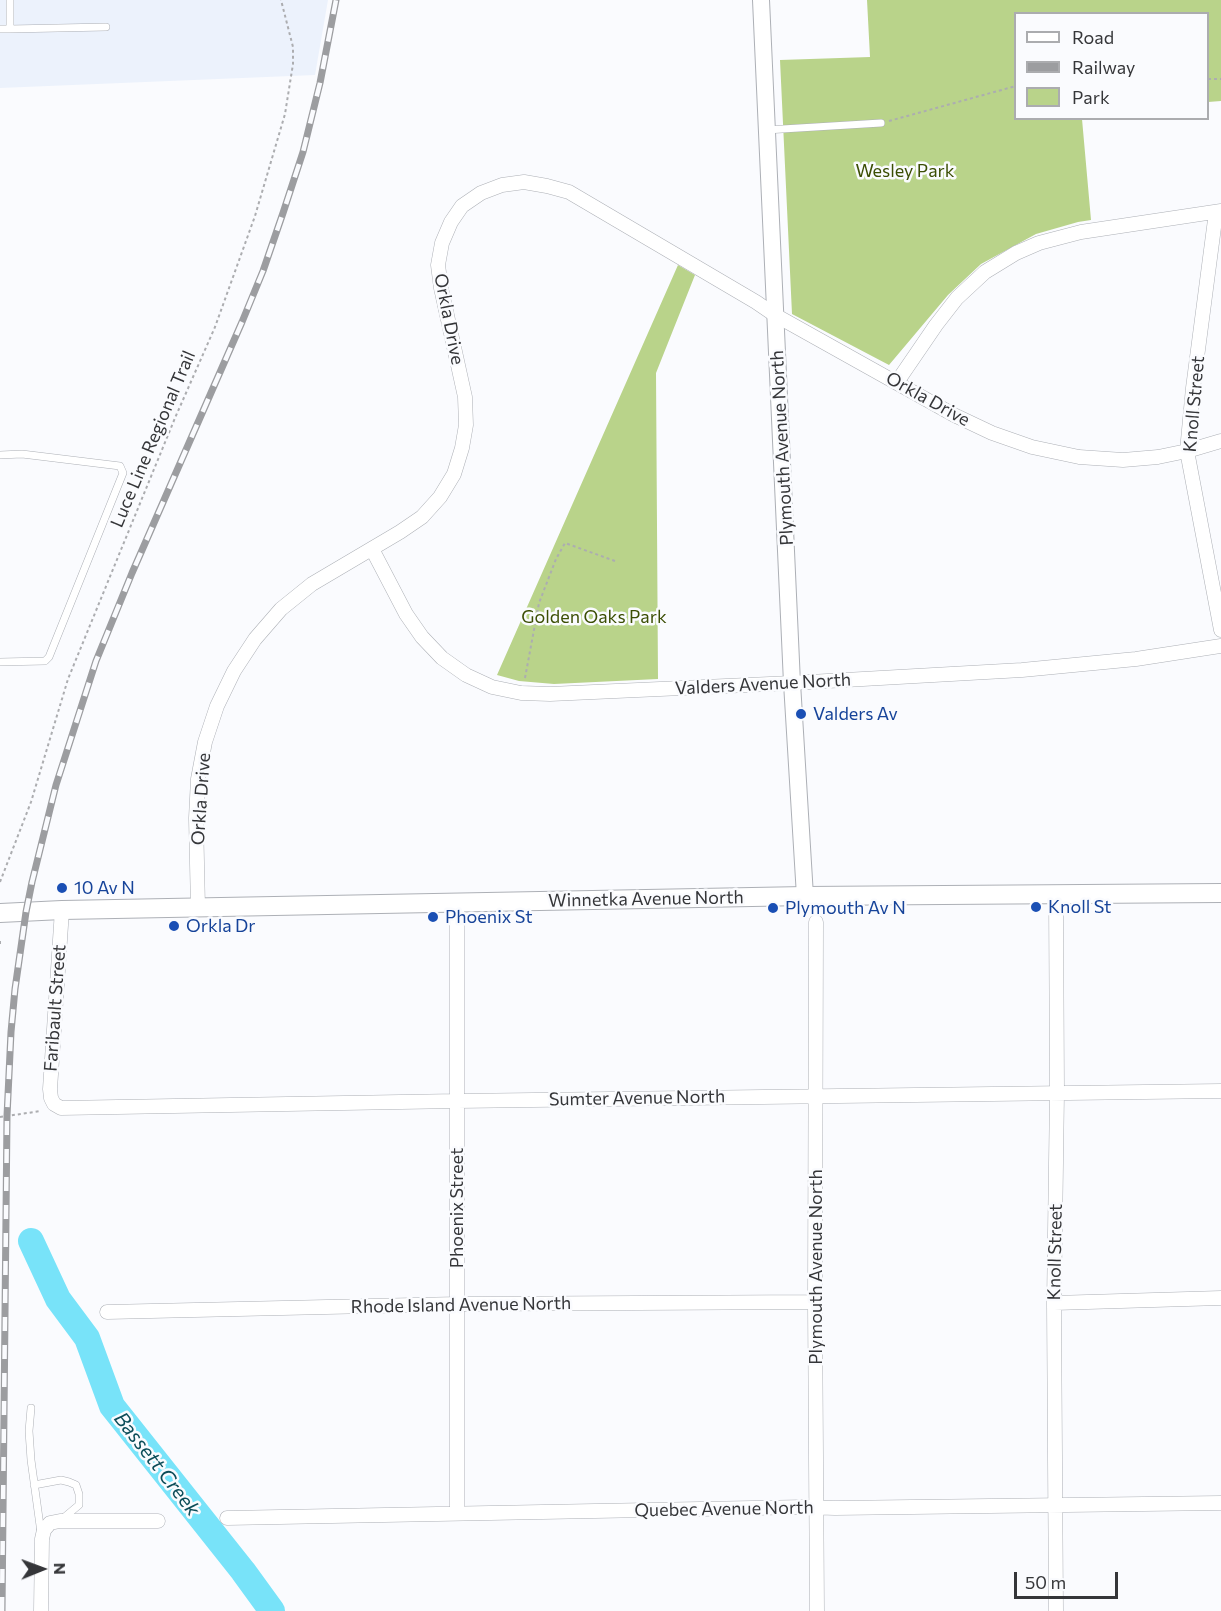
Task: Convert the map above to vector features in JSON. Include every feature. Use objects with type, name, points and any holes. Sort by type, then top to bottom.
[{"type":"main road","name":"Winnetka Avenue North","points":[[0,913],[805,896],[1221,893]]},
{"type":"street","name":"Plymouth Avenue North","points":[[760,0],[792,683],[805,896]]},
{"type":"street","name":"Orkla Drive","points":[[198,908],[196,818],[198,779],[205,742],[234,671],[280,609],[312,584],[422,517],[440,497],[454,474],[466,425],[465,397],[438,265],[442,243],[451,222],[462,206],[481,193],[501,185],[524,182],[569,192],[776,315],[954,415],[992,433],[1032,447],[1079,457],[1124,460],[1158,457],[1221,441]]},
{"type":"street","points":[[897,382],[957,298],[985,272],[1016,254],[1039,243],[1081,232],[1218,212]]},
{"type":"street","name":"Knoll Street","points":[[1218,212],[1193,388],[1187,451],[1221,630]]},
{"type":"street","name":"Valders Avenue North","points":[[372,549],[406,614],[422,637],[442,658],[466,675],[492,687],[521,693],[550,694],[792,683],[1057,668],[1221,646]]},
{"type":"street","name":"Knoll Street","points":[[1056,894],[1057,1093],[1054,1303],[1056,1611]]},
{"type":"street","name":"Phoenix Street","points":[[457,903],[457,1514]]},
{"type":"street","name":"Faribault Street","points":[[54,1104],[50,1089],[62,910]]},
{"type":"street","name":"Plymouth Avenue North","points":[[816,922],[817,1611]]},
{"type":"street","name":"Sumter Avenue North","points":[[54,1104],[68,1109],[816,1095],[1221,1091]]},
{"type":"street","points":[[1054,1303],[1221,1298]]},
{"type":"street","name":"Rhode Island Avenue North","points":[[107,1311],[458,1304],[815,1302]]},
{"type":"street","name":"Quebec Avenue North","points":[[227,1518],[1221,1503]]},
{"type":"street","points":[[41,1611],[42,1539],[44,1530],[50,1523],[60,1521],[158,1521]]},
{"type":"lane","points":[[10,0],[10,29]]},
{"type":"lane","points":[[0,29],[106,27]]},
{"type":"lane","points":[[766,130],[880,123]]},
{"type":"lane","points":[[0,455],[22,454],[120,466],[123,473],[49,657],[45,661],[0,662]]},
{"type":"lane","points":[[31,1407],[29,1431],[42,1539]]},
{"type":"lane","points":[[34,1485],[61,1480],[76,1485],[79,1505],[60,1521]]},
{"type":"path","name":"Luce Line Regional Trail","points":[[0,882],[31,802],[68,679],[175,418],[215,327],[255,216],[285,114],[293,64],[293,47],[281,0]]},
{"type":"path","points":[[880,123],[1014,87]]},
{"type":"path","points":[[521,693],[539,603],[556,559],[565,543],[615,561]]},
{"type":"path","points":[[0,941],[0,946]]},
{"type":"path","points":[[0,1118],[46,1110],[54,1104]]},
{"type":"shaded area","points":[[0,0],[328,0],[315,75],[0,88]]},
{"type":"green space","name":"Wesley Park","points":[[867,0],[1221,0],[1221,101],[1209,102],[1209,12],[1014,12],[1014,120],[1082,120],[1091,220],[1036,234],[981,264],[948,295],[889,365],[792,314],[780,60],[870,57]]},
{"type":"green space","name":"Golden Oaks Park","points":[[678,265],[695,275],[656,373],[658,679],[554,684],[519,681],[497,675]]},
{"type":"waterway","name":"Bassett Creek","points":[[31,1241],[58,1299],[87,1338],[112,1406],[272,1611]]},
{"type":"railway","points":[[2,1611],[7,1116],[15,989],[32,882],[56,785],[96,661],[242,322],[283,213],[303,152],[320,83],[336,0]]},
{"type":"place","name":"Valders Av","points":[[801,714]]},
{"type":"place","name":"10 Av N","points":[[62,888]]},
{"type":"place","name":"Knoll St","points":[[1036,907]]},
{"type":"place","name":"Plymouth Av N","points":[[773,908]]},
{"type":"place","name":"Phoenix St","points":[[433,917]]},
{"type":"place","name":"Orkla Dr","points":[[174,926]]}]
